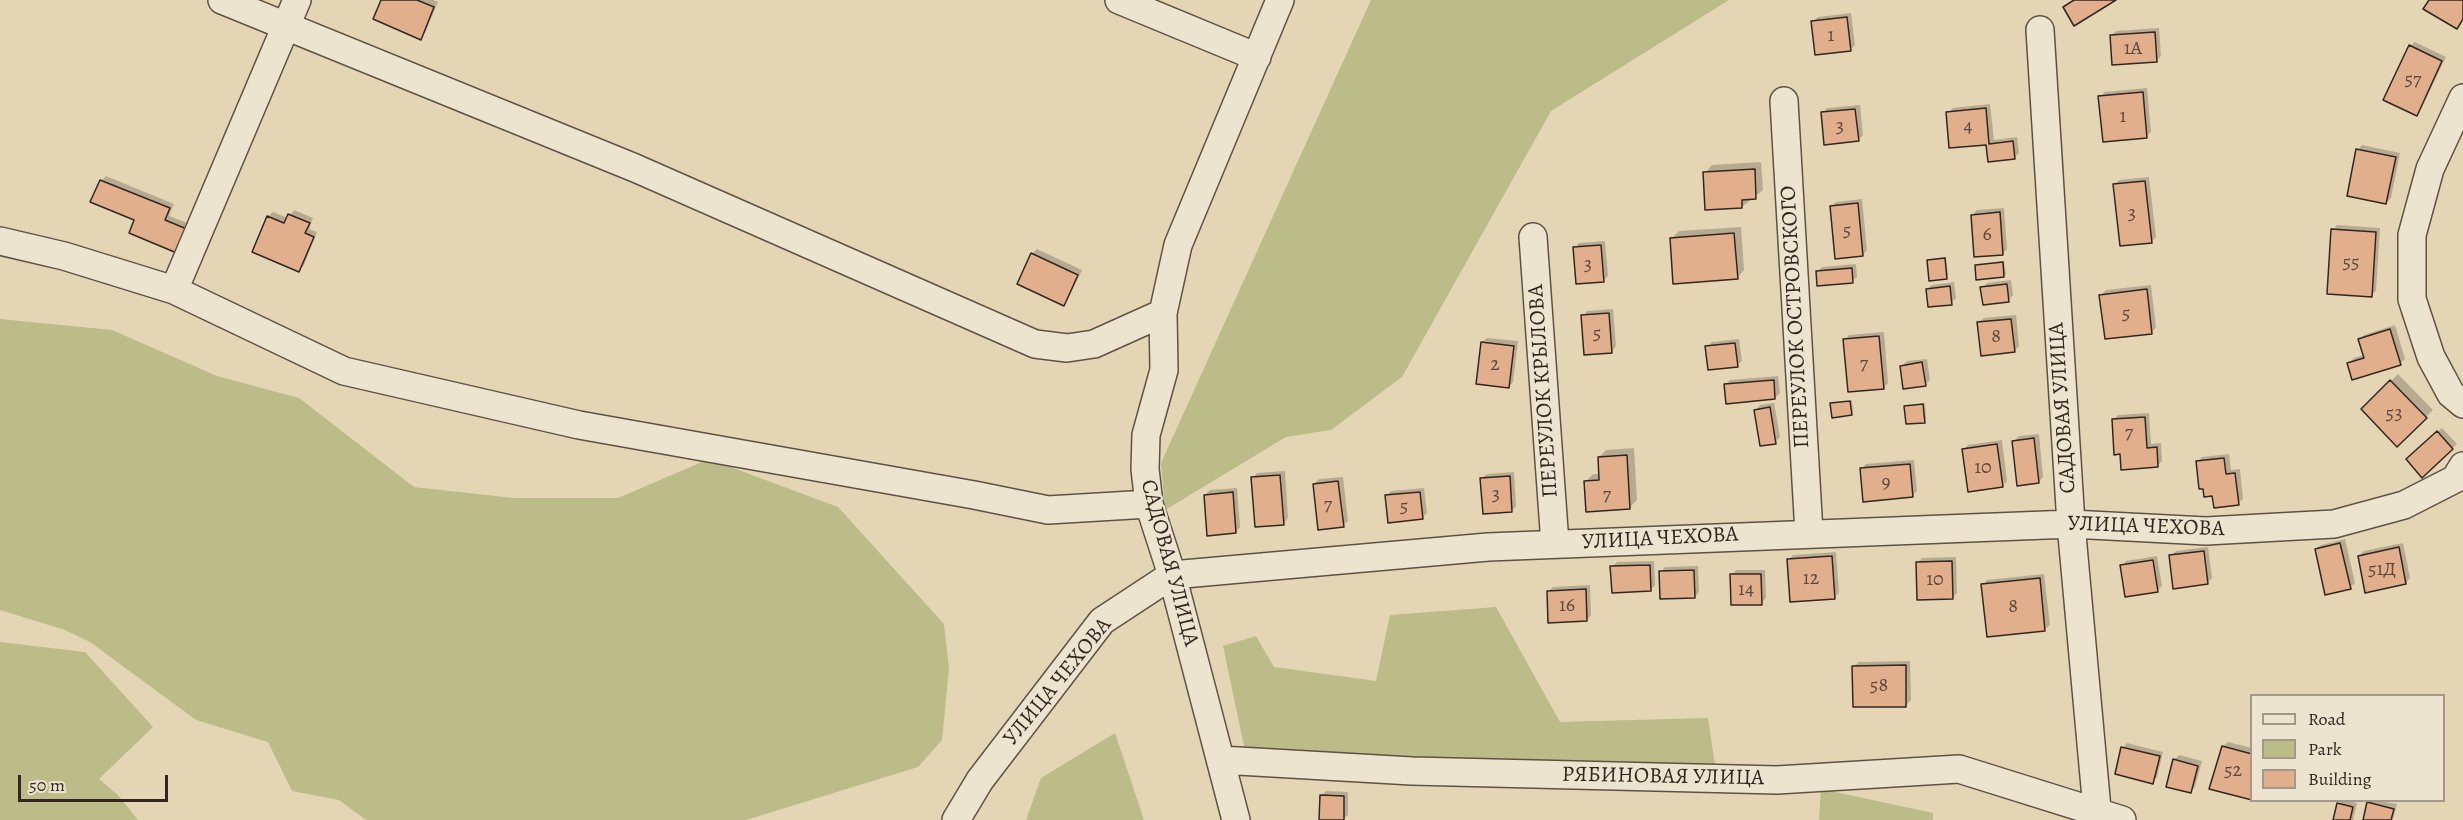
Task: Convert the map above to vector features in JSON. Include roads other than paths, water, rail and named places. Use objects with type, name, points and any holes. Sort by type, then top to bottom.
[{"type":"street","points":[[222,0],[635,168],[1035,344],[1067,348],[1094,344],[1163,313]]},
{"type":"street","points":[[174,290],[297,0]]},
{"type":"street","points":[[1119,0],[1257,57]]},
{"type":"street","name":"САДОВАЯ УЛИЦА","points":[[1236,820],[1172,575],[1149,504],[1145,469],[1146,435],[1164,370],[1163,313],[1178,245],[1280,0]]},
{"type":"street","name":"САДОВАЯ УЛИЦА","points":[[2040,30],[2071,524],[2106,818]]},
{"type":"street","points":[[2463,98],[2430,170],[2412,235],[2412,299],[2431,357],[2451,394],[2463,404]]},
{"type":"street","name":"ПЕРЕУЛОК ОСТРОВСКОГО","points":[[1784,101],[1809,533]]},
{"type":"street","name":"ПЕРЕУЛОК КРЫЛОВА","points":[[1533,237],[1555,544]]},
{"type":"street","points":[[0,241],[64,256],[174,290],[345,371],[579,424],[1048,510],[1149,504]]},
{"type":"street","name":"УЛИЦА ЧЕХОВА","points":[[956,820],[980,780],[1102,621],[1172,575],[1488,547],[1555,544],[2071,524],[2206,531],[2334,524],[2404,505],[2455,479],[2463,466]]},
{"type":"street","name":"РЯБИНОВАЯ УЛИЦА","points":[[1221,760],[1412,771],[1777,780],[1959,769],[2106,818]]}]
